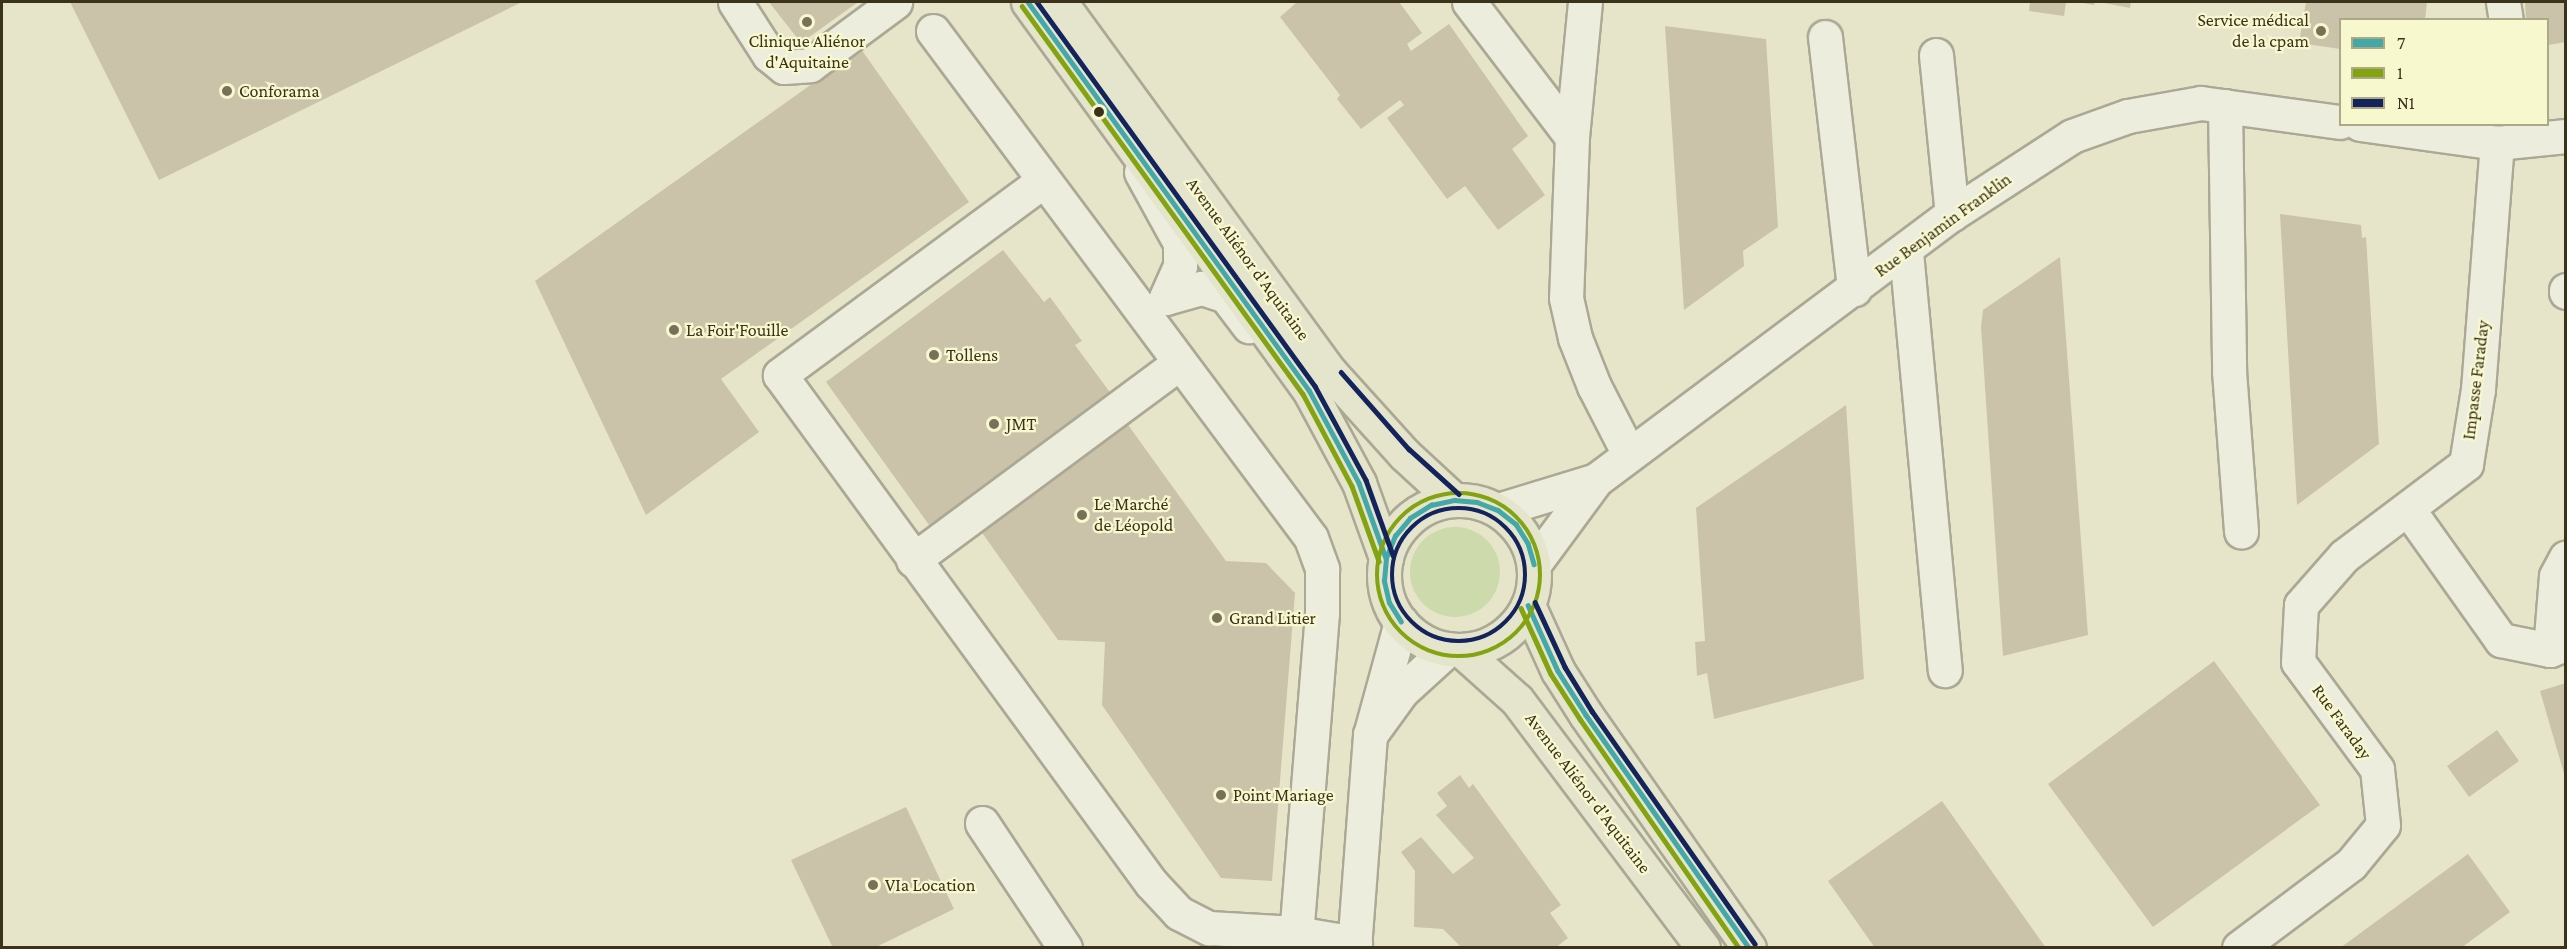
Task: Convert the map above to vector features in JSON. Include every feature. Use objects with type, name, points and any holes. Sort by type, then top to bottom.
[{"type":"main road","name":"Avenue Aliénor d'Aquitaine","points":[[1028,2],[1309,390],[1359,483],[1386,558]]},
{"type":"main road","name":"Avenue Aliénor d'Aquitaine","points":[[1060,2],[1330,372],[1404,454],[1454,500]]},
{"type":"main road","points":[[1454,500],[1477,501],[1498,510],[1516,524],[1528,543],[1534,564],[1528,604],[1502,637],[1455,650],[1430,644],[1401,622],[1389,603],[1384,581],[1386,558],[1395,536],[1410,518],[1431,505],[1454,500]]},
{"type":"main road","points":[[1528,604],[1558,671],[1586,715],[1749,948]]},
{"type":"main road","name":"Avenue Aliénor d'Aquitaine","points":[[1455,650],[1516,700],[1703,948]]},
{"type":"street","points":[[735,2],[769,55],[784,67],[810,65],[895,2]]},
{"type":"street","points":[[1469,2],[1572,137]]},
{"type":"street","points":[[1585,2],[1572,137],[1566,298],[1575,338],[1594,387],[1629,454]]},
{"type":"street","points":[[2503,2],[2506,18]]},
{"type":"street","points":[[933,31],[1043,181],[1156,309],[1179,363],[1311,538],[1322,569],[1322,613],[1296,933]]},
{"type":"street","points":[[1825,37],[1854,289]]},
{"type":"street","points":[[1936,55],[1952,214]]},
{"type":"street","name":"Rue Benjamin Franklin","points":[[1534,564],[1596,480],[1906,252],[1952,214],[2072,136],[2128,116],[2201,103],[2339,122]]},
{"type":"street","points":[[2225,106],[2229,371],[2241,532]]},
{"type":"street","points":[[2386,126],[2517,136],[2565,136]]},
{"type":"street","points":[[1121,130],[1160,212],[1180,243],[1180,266],[1156,309]]},
{"type":"street","name":"Impasse Faraday","points":[[2344,556],[2466,464],[2517,136]]},
{"type":"street","points":[[1043,181],[780,375],[1151,883],[1179,913],[1209,928],[1296,933],[1354,945],[1370,735],[1401,622]]},
{"type":"street","points":[[1906,252],[1945,670]]},
{"type":"street","points":[[1156,309],[1202,288],[1226,296],[1343,452]]},
{"type":"street","points":[[913,560],[1179,363]]},
{"type":"street","name":"Rue Benjamin Franklin","points":[[1498,510],[1596,480]]},
{"type":"street","points":[[2408,509],[2501,640],[2558,647],[2556,576],[2565,557]]},
{"type":"street","name":"Rue Faraday","points":[[2239,948],[2351,864],[2383,825],[2377,769],[2298,662],[2301,605],[2344,556]]},
{"type":"street","points":[[1370,735],[1402,691],[1455,650]]},
{"type":"street","points":[[981,823],[1065,948]]},
{"type":"green space","points":[[1455,527],[1472,531],[1487,540],[1496,555],[1500,572],[1496,589],[1487,604],[1472,613],[1455,617],[1438,613],[1423,604],[1414,589],[1410,572],[1414,555],[1423,540],[1438,531]]},
{"type":"building","name":"Conforama","points":[[70,2],[522,2],[159,180]]},
{"type":"building","name":"Clinique Aliénor d'Aquitaine","points":[[769,2],[858,2],[801,43]]},
{"type":"building","points":[[1297,2],[1399,2],[1422,33],[1407,44],[1411,51],[1449,24],[1528,136],[1512,149],[1545,195],[1498,230],[1465,186],[1447,199],[1387,118],[1404,105],[1400,100],[1361,129],[1337,99],[1340,95],[1280,17]]},
{"type":"building","points":[[2030,2],[2066,2],[2064,16],[2029,11]]},
{"type":"building","points":[[2077,2],[2095,2],[2094,5]]},
{"type":"building","points":[[2099,2],[2131,2],[2130,8]]},
{"type":"building","name":"Service médical de la cpam","points":[[2306,2],[2427,2],[2425,18],[2339,18],[2339,49],[2299,43]]},
{"type":"building","points":[[2525,2],[2566,2],[2566,42],[2549,45],[2549,18],[2526,18]]},
{"type":"building","points":[[1665,26],[1766,39],[1778,227],[1743,251],[1744,266],[1684,310]]},
{"type":"building","name":"La Foir'Fouille","points":[[861,49],[969,202],[721,379],[759,432],[646,515],[535,281]]},
{"type":"building","points":[[2280,214],[2361,225],[2362,238],[2366,237],[2379,444],[2297,505]]},
{"type":"building","points":[[1003,250],[1044,302],[1050,297],[1082,341],[1075,345],[1112,395],[932,529],[826,382]]},
{"type":"building","points":[[2060,257],[2088,635],[2003,656],[1981,327],[1983,310]]},
{"type":"building","points":[[1846,405],[1864,679],[1714,719],[1707,673],[1697,676],[1695,642],[1705,641],[1696,508]]},
{"type":"building","points":[[1126,422],[1226,561],[1266,563],[1295,593],[1272,881],[1221,878],[1102,705],[1105,642],[1058,640],[978,527]]},
{"type":"building","points":[[2214,661],[2320,805],[2153,927],[2048,784]]},
{"type":"building","points":[[2566,683],[2566,777],[2565,777],[2540,691]]},
{"type":"building","points":[[2497,730],[2519,761],[2469,797],[2447,766]]},
{"type":"building","points":[[1460,775],[1469,788],[1473,784],[1561,905],[1550,913],[1568,938],[1555,948],[1462,948],[1443,929],[1414,927],[1415,871],[1401,852],[1421,837],[1453,874],[1474,858],[1436,815],[1447,806],[1437,793]]},
{"type":"building","points":[[1942,801],[2046,948],[1875,948],[1828,881]]},
{"type":"building","name":"VIa Location","points":[[906,807],[954,909],[874,948],[833,948],[791,860]]},
{"type":"building","points":[[2468,854],[2510,912],[2461,948],[2340,948]]},
{"type":"transit line","name":"7","points":[[1028,2],[1309,390],[1359,483],[1386,558]]},
{"type":"transit line","name":"N1","points":[[1037,2],[1315,386],[1366,480],[1393,555]]},
{"type":"transit line","name":"1","points":[[1022,6],[1303,394],[1352,486],[1379,561]]},
{"type":"transit line","name":"N1","points":[[1341,372],[1409,449],[1459,494]]},
{"type":"transit line","name":"1","points":[[1459,493],[1475,494],[1490,499],[1517,517],[1535,544],[1540,559],[1541,575],[1540,591],[1535,606],[1517,633],[1490,651],[1475,656],[1459,657],[1443,656],[1428,651],[1401,633],[1383,606],[1378,591],[1377,575],[1378,559],[1383,544],[1401,517],[1428,499],[1443,494],[1459,493]]},
{"type":"transit line","name":"7","points":[[1401,622],[1389,603],[1384,581],[1386,558],[1395,536],[1410,518],[1431,505],[1454,500],[1477,502],[1498,510],[1516,524],[1528,543],[1534,564]]},
{"type":"transit line","name":"N1","points":[[1459,508],[1485,513],[1507,527],[1521,549],[1526,575],[1521,601],[1507,623],[1485,637],[1459,642],[1433,637],[1411,623],[1397,601],[1392,575],[1397,549],[1411,527],[1433,513],[1459,508]]},
{"type":"transit line","name":"N1","points":[[1535,602],[1565,667],[1592,711],[1755,944]]},
{"type":"transit line","name":"7","points":[[1528,605],[1558,671],[1586,715],[1749,948]]},
{"type":"transit line","name":"1","points":[[1521,608],[1551,674],[1739,948]]},
{"type":"place","name":"Clinique Aliénor d'Aquitaine","points":[[807,22]]},
{"type":"place","name":"Service médical de la cpam","points":[[2321,31]]},
{"type":"place","name":"Conforama","points":[[227,91]]},
{"type":"place","name":"La Foir'Fouille","points":[[674,330]]},
{"type":"place","name":"Tollens","points":[[934,355]]},
{"type":"place","name":"JMT","points":[[994,424]]},
{"type":"place","name":"Le Marché de Léopold","points":[[1082,515]]},
{"type":"place","name":"Grand Litier","points":[[1217,618]]},
{"type":"place","name":"Point Mariage","points":[[1221,795]]},
{"type":"place","name":"VIa Location","points":[[873,885]]}]
